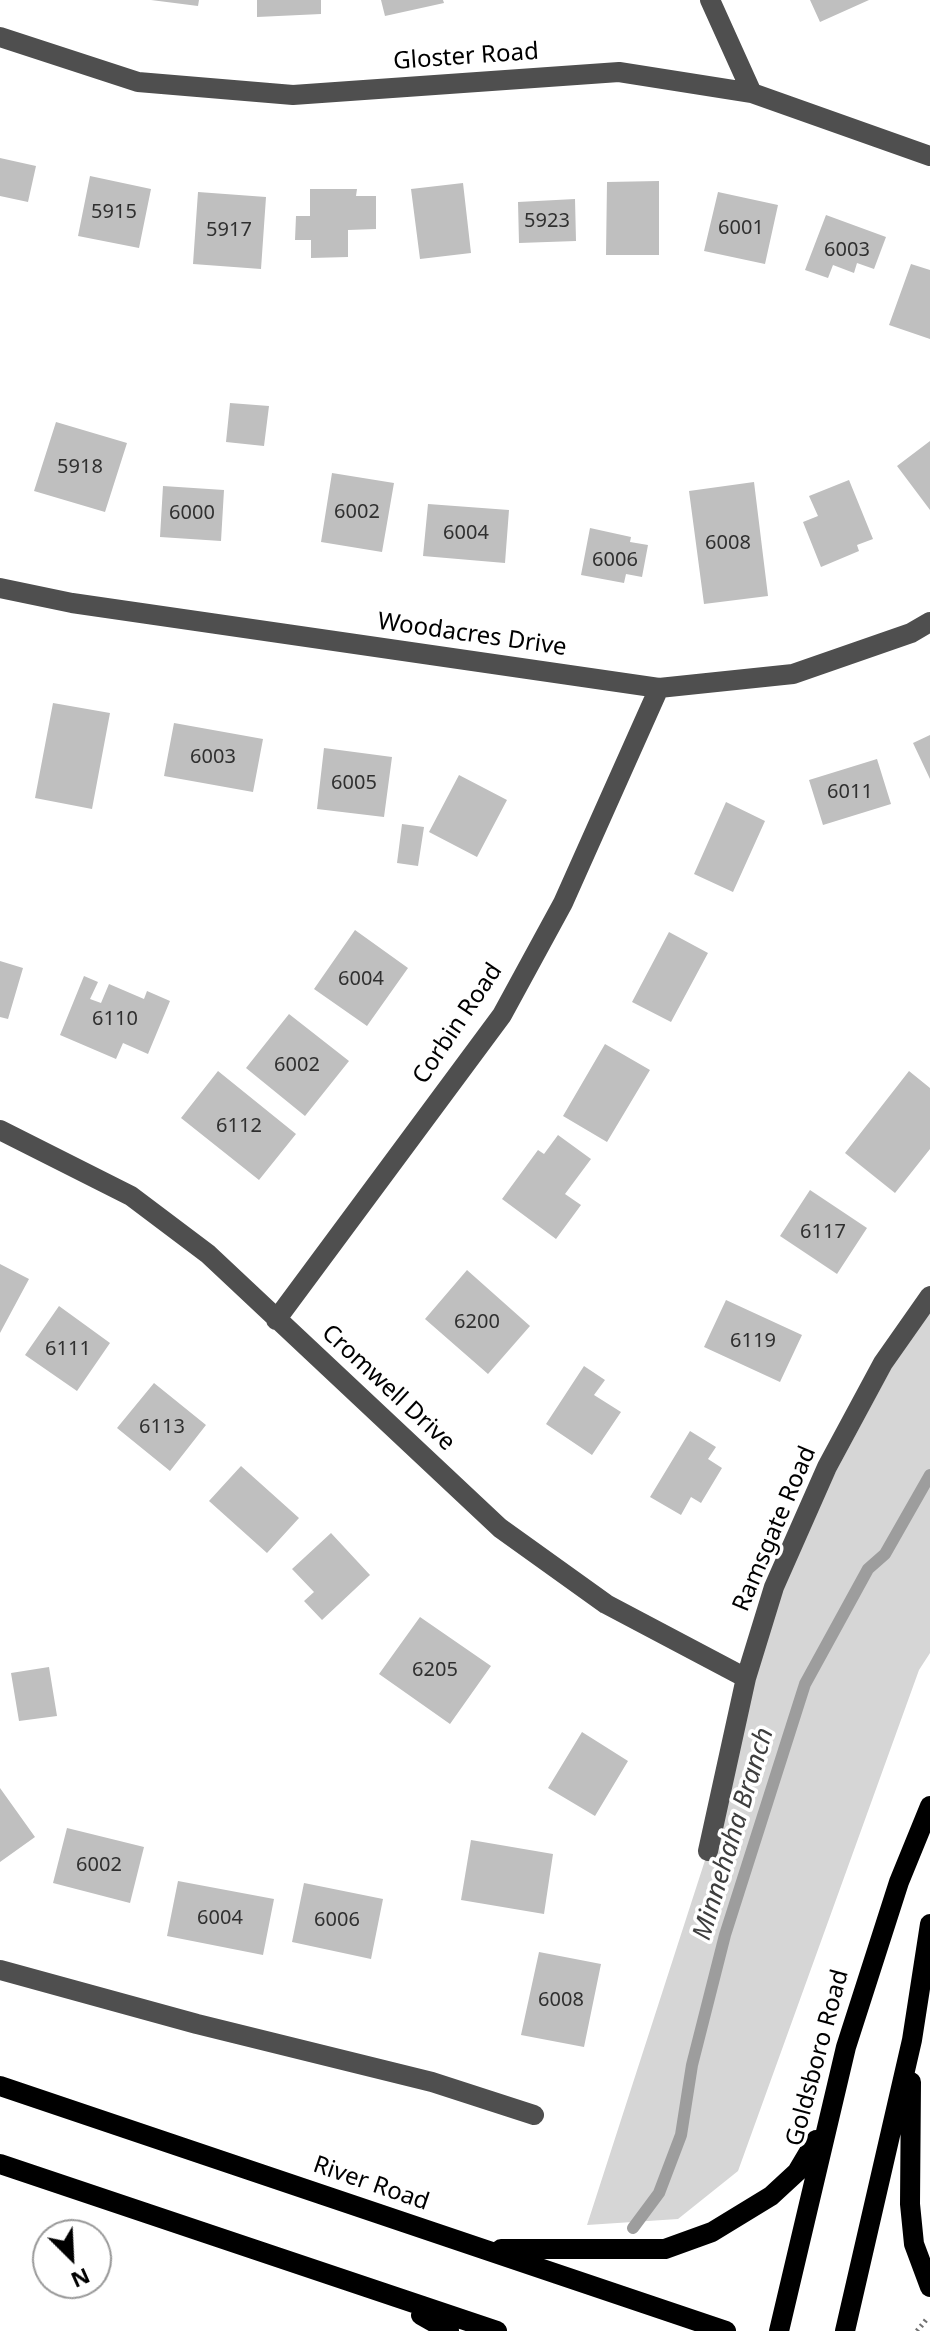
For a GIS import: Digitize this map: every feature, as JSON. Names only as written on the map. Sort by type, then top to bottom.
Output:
[{"type":"main road","name":"Goldsboro Road","points":[[779,2331],[826,2123],[867,1973],[930,1806]]},
{"type":"main road","points":[[845,2331],[912,2040],[930,1924]]},
{"type":"main road","points":[[912,2040],[910,2204],[914,2244],[930,2287]]},
{"type":"main road","name":"River Road","points":[[0,2086],[726,2331]]},
{"type":"main road","points":[[482,2249],[594,2252],[665,2249],[712,2232],[771,2196],[797,2172],[826,2123]]},
{"type":"main road","points":[[0,2164],[497,2331]]},
{"type":"main road","points":[[380,2291],[449,2331]]},
{"type":"street","points":[[710,0],[752,93]]},
{"type":"street","name":"Gloster Road","points":[[0,37],[138,82],[293,95],[619,72],[752,93],[930,156]]},
{"type":"street","name":"Woodacres Drive","points":[[0,588],[87,605],[659,688],[793,674],[911,633],[930,622]]},
{"type":"street","name":"Corbin Road","points":[[276,1320],[502,1015],[563,903],[659,688]]},
{"type":"street","name":"Cromwell Drive","points":[[0,1130],[131,1196],[208,1254],[500,1528],[606,1604],[746,1678]]},
{"type":"street","name":"Ramsgate Road","points":[[708,1851],[746,1678],[774,1587],[827,1467],[883,1363],[930,1296]]},
{"type":"street","points":[[0,1970],[197,2024],[432,2082],[534,2115]]},
{"type":"path","points":[[917,2331],[926,2320]]},
{"type":"shaded area","points":[[930,1296],[930,1653],[919,1670],[738,2171],[678,2219],[587,2225],[708,1851],[774,1587]]},
{"type":"building","points":[[151,0],[199,0],[198,6]]},
{"type":"building","points":[[257,0],[321,0],[321,14],[257,17]]},
{"type":"building","points":[[381,0],[443,0],[444,3],[385,16]]},
{"type":"building","points":[[810,0],[869,0],[820,22]]},
{"type":"building","points":[[0,158],[36,166],[28,202],[0,196]]},
{"type":"building","points":[[90,176],[151,189],[139,248],[78,236]]},
{"type":"building","points":[[659,181],[659,255],[606,255],[607,182]]},
{"type":"building","points":[[463,183],[471,253],[420,259],[411,189]]},
{"type":"building","points":[[310,189],[357,189],[356,196],[376,196],[376,229],[348,230],[348,257],[311,258],[311,240],[295,240],[296,216],[310,216]]},
{"type":"building","points":[[198,192],[266,197],[261,269],[193,264]]},
{"type":"building","points":[[718,192],[778,205],[765,264],[704,251]]},
{"type":"building","points":[[575,199],[576,241],[519,243],[518,202]]},
{"type":"building","points":[[826,215],[886,237],[874,269],[857,263],[854,273],[833,265],[828,278],[805,270]]},
{"type":"building","points":[[911,264],[930,270],[930,339],[889,325]]},
{"type":"building","points":[[230,403],[269,406],[264,446],[226,442]]},
{"type":"building","points":[[56,422],[127,443],[105,512],[34,491]]},
{"type":"building","points":[[930,441],[930,510],[897,466]]},
{"type":"building","points":[[332,473],[394,483],[382,552],[321,542]]},
{"type":"building","points":[[849,480],[873,539],[857,545],[859,551],[821,567],[803,522],[818,516],[809,496]]},
{"type":"building","points":[[754,482],[768,596],[704,604],[689,491]]},
{"type":"building","points":[[163,486],[224,490],[221,541],[160,537]]},
{"type":"building","points":[[428,504],[509,510],[505,563],[423,556]]},
{"type":"building","points":[[590,528],[631,537],[630,542],[648,545],[642,577],[626,574],[624,583],[581,575]]},
{"type":"building","points":[[53,703],[110,713],[92,809],[35,798]]},
{"type":"building","points":[[174,723],[263,739],[253,792],[164,776]]},
{"type":"building","points":[[930,735],[930,779],[913,743]]},
{"type":"building","points":[[324,748],[392,757],[384,817],[317,809]]},
{"type":"building","points":[[877,759],[891,804],[823,825],[809,780]]},
{"type":"building","points":[[459,775],[507,800],[477,857],[429,832]]},
{"type":"building","points":[[726,802],[765,821],[733,892],[694,874]]},
{"type":"building","points":[[402,824],[424,827],[418,866],[397,863]]},
{"type":"building","points":[[355,930],[408,968],[367,1026],[314,989]]},
{"type":"building","points":[[669,932],[708,953],[671,1022],[632,1002]]},
{"type":"building","points":[[0,961],[23,968],[8,1019],[0,1017]]},
{"type":"building","points":[[84,976],[98,982],[90,999],[101,1003],[109,984],[144,999],[147,991],[170,1001],[148,1054],[123,1043],[116,1059],[60,1035]]},
{"type":"building","points":[[289,1014],[349,1061],[305,1116],[246,1068]]},
{"type":"building","points":[[605,1044],[650,1070],[607,1142],[563,1116]]},
{"type":"building","points":[[218,1071],[296,1134],[259,1180],[181,1118]]},
{"type":"building","points":[[909,1071],[930,1088],[930,1149],[895,1193],[845,1153]]},
{"type":"building","points":[[558,1135],[591,1159],[565,1194],[581,1205],[556,1239],[502,1199],[538,1150],[544,1154]]},
{"type":"building","points":[[810,1190],[867,1228],[837,1274],[780,1236]]},
{"type":"building","points":[[0,1264],[29,1279],[0,1333]]},
{"type":"building","points":[[467,1270],[530,1326],[488,1374],[425,1319]]},
{"type":"building","points":[[726,1300],[802,1335],[780,1382],[704,1347]]},
{"type":"building","points":[[59,1306],[110,1343],[77,1391],[25,1355]]},
{"type":"building","points":[[584,1366],[605,1380],[594,1395],[621,1412],[592,1455],[546,1424]]},
{"type":"building","points":[[154,1383],[206,1425],[170,1471],[117,1428]]},
{"type":"building","points":[[690,1431],[716,1447],[708,1459],[722,1468],[701,1503],[691,1497],[681,1515],[650,1497]]},
{"type":"building","points":[[241,1466],[299,1518],[267,1553],[209,1501]]},
{"type":"building","points":[[331,1533],[370,1575],[322,1620],[304,1601],[314,1592],[292,1569]]},
{"type":"building","points":[[420,1617],[491,1666],[450,1724],[379,1674]]},
{"type":"building","points":[[49,1667],[57,1716],[19,1721],[11,1673]]},
{"type":"building","points":[[582,1732],[628,1761],[595,1816],[548,1788]]},
{"type":"building","points":[[0,1788],[35,1837],[0,1862]]},
{"type":"building","points":[[67,1828],[144,1847],[130,1903],[53,1883]]},
{"type":"building","points":[[471,1840],[553,1854],[544,1914],[461,1900]]},
{"type":"building","points":[[178,1881],[274,1899],[263,1955],[167,1936]]},
{"type":"building","points":[[304,1883],[383,1899],[371,1959],[292,1942]]},
{"type":"building","points":[[539,1952],[601,1964],[584,2047],[521,2035]]},
{"type":"waterway","name":"Minnehaha Branch","points":[[633,2228],[659,2193],[681,2135],[692,2065],[725,1935],[805,1684],[868,1569],[885,1554],[930,1475]]}]
